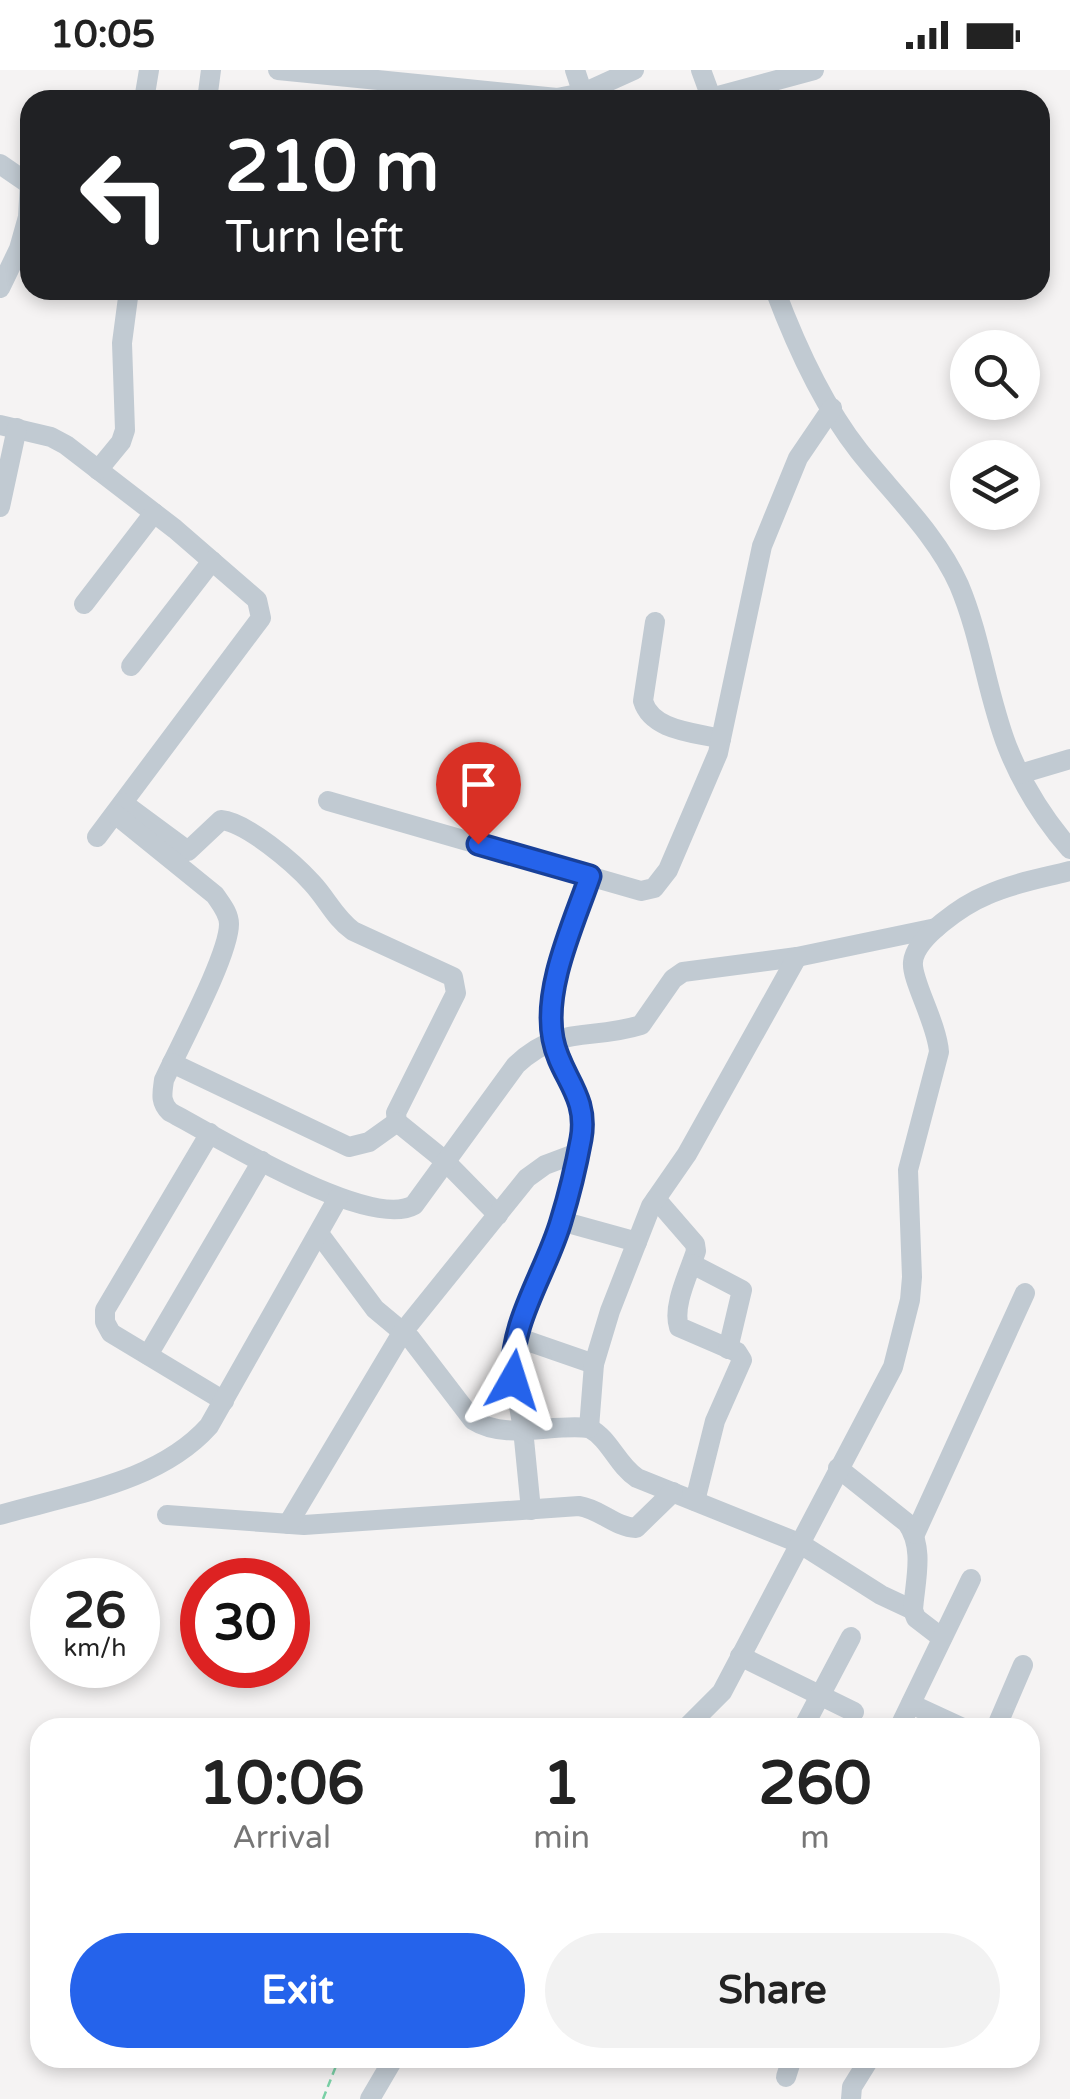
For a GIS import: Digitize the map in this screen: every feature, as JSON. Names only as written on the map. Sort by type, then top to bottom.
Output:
[{"type":"street","points":[[278,70],[477,90]]},
{"type":"street","points":[[596,90],[634,70]]},
{"type":"street","points":[[743,90],[814,70]]},
{"type":"street","points":[[0,288],[20,243]]},
{"type":"street","points":[[98,470],[121,442],[125,430],[122,343],[128,300]]},
{"type":"street","points":[[779,300],[792,337],[856,447],[936,546],[958,584],[980,644],[1006,744],[1035,804],[1070,849]]},
{"type":"street","points":[[328,801],[641,891],[654,888],[668,870],[720,739],[762,546],[798,458],[832,408]]},
{"type":"street","points":[[0,506],[8,427],[51,437],[154,512],[257,600],[261,618],[98,837]]},
{"type":"street","points":[[84,604],[154,512]]},
{"type":"street","points":[[132,666],[212,561]]},
{"type":"street","points":[[655,622],[643,701],[646,712],[656,722],[720,739]]},
{"type":"street","points":[[1020,774],[1070,759]]},
{"type":"street","points":[[119,809],[215,896],[227,913],[227,938],[220,959],[164,1080],[164,1106],[338,1198],[404,1211],[414,1205],[516,1065],[534,1048],[553,1039],[641,1025],[673,978],[683,972],[797,957],[936,928]]},
{"type":"street","points":[[119,809],[188,851],[221,820],[242,826],[310,881],[340,922],[453,977],[456,993],[396,1113],[396,1122]]},
{"type":"street","points":[[696,1718],[722,1692],[892,1366],[910,1300],[908,1170],[939,1052],[938,1034],[912,963],[917,948],[936,928],[983,896],[1070,870]]},
{"type":"street","points":[[531,1510],[512,1366],[516,1337],[562,1221],[584,1116],[553,1039],[557,973],[590,876]]},
{"type":"street","points":[[589,1428],[594,1364],[637,1242],[656,1199],[686,1154],[797,957]]},
{"type":"street","points":[[172,1063],[349,1146],[369,1142],[396,1122]]},
{"type":"street","points":[[396,1122],[444,1160],[498,1215]]},
{"type":"street","points":[[210,1133],[105,1310],[105,1322],[111,1332],[224,1401]]},
{"type":"street","points":[[288,1524],[402,1333],[535,1171],[578,1153]]},
{"type":"street","points":[[148,1355],[262,1161]]},
{"type":"street","points":[[0,1514],[146,1472],[194,1443],[224,1401],[338,1198]]},
{"type":"street","points":[[656,1199],[696,1244],[676,1321],[684,1331],[737,1352],[742,1366],[715,1421],[695,1502]]},
{"type":"street","points":[[562,1221],[637,1242]]},
{"type":"street","points":[[320,1235],[376,1309],[416,1345],[473,1420],[500,1430],[589,1428],[598,1432],[629,1473],[799,1543],[912,1610]]},
{"type":"street","points":[[692,1264],[742,1290],[728,1348]]},
{"type":"street","points":[[915,1534],[1026,1292]]},
{"type":"street","points":[[516,1337],[594,1364]]},
{"type":"street","points":[[838,1468],[907,1523],[915,1534],[918,1550],[912,1610],[916,1618],[942,1638]]},
{"type":"street","points":[[167,1515],[288,1524],[589,1508],[636,1528],[672,1492]]},
{"type":"street","points":[[904,1718],[971,1578]]},
{"type":"street","points":[[807,1718],[851,1637]]},
{"type":"street","points":[[740,1656],[854,1712]]},
{"type":"street","points":[[1000,1718],[1023,1665]]},
{"type":"street","points":[[911,1704],[941,1718]]},
{"type":"street","points":[[373,2098],[389,2068]]},
{"type":"street","points":[[851,2099],[852,2087],[864,2068]]},
{"type":"path","points":[[323,2099],[335,2068]]},
{"type":"route","points":[[478,844],[590,876],[557,973],[554,995],[553,1039],[581,1104],[581,1141],[562,1221],[516,1337],[513,1380]]}]
